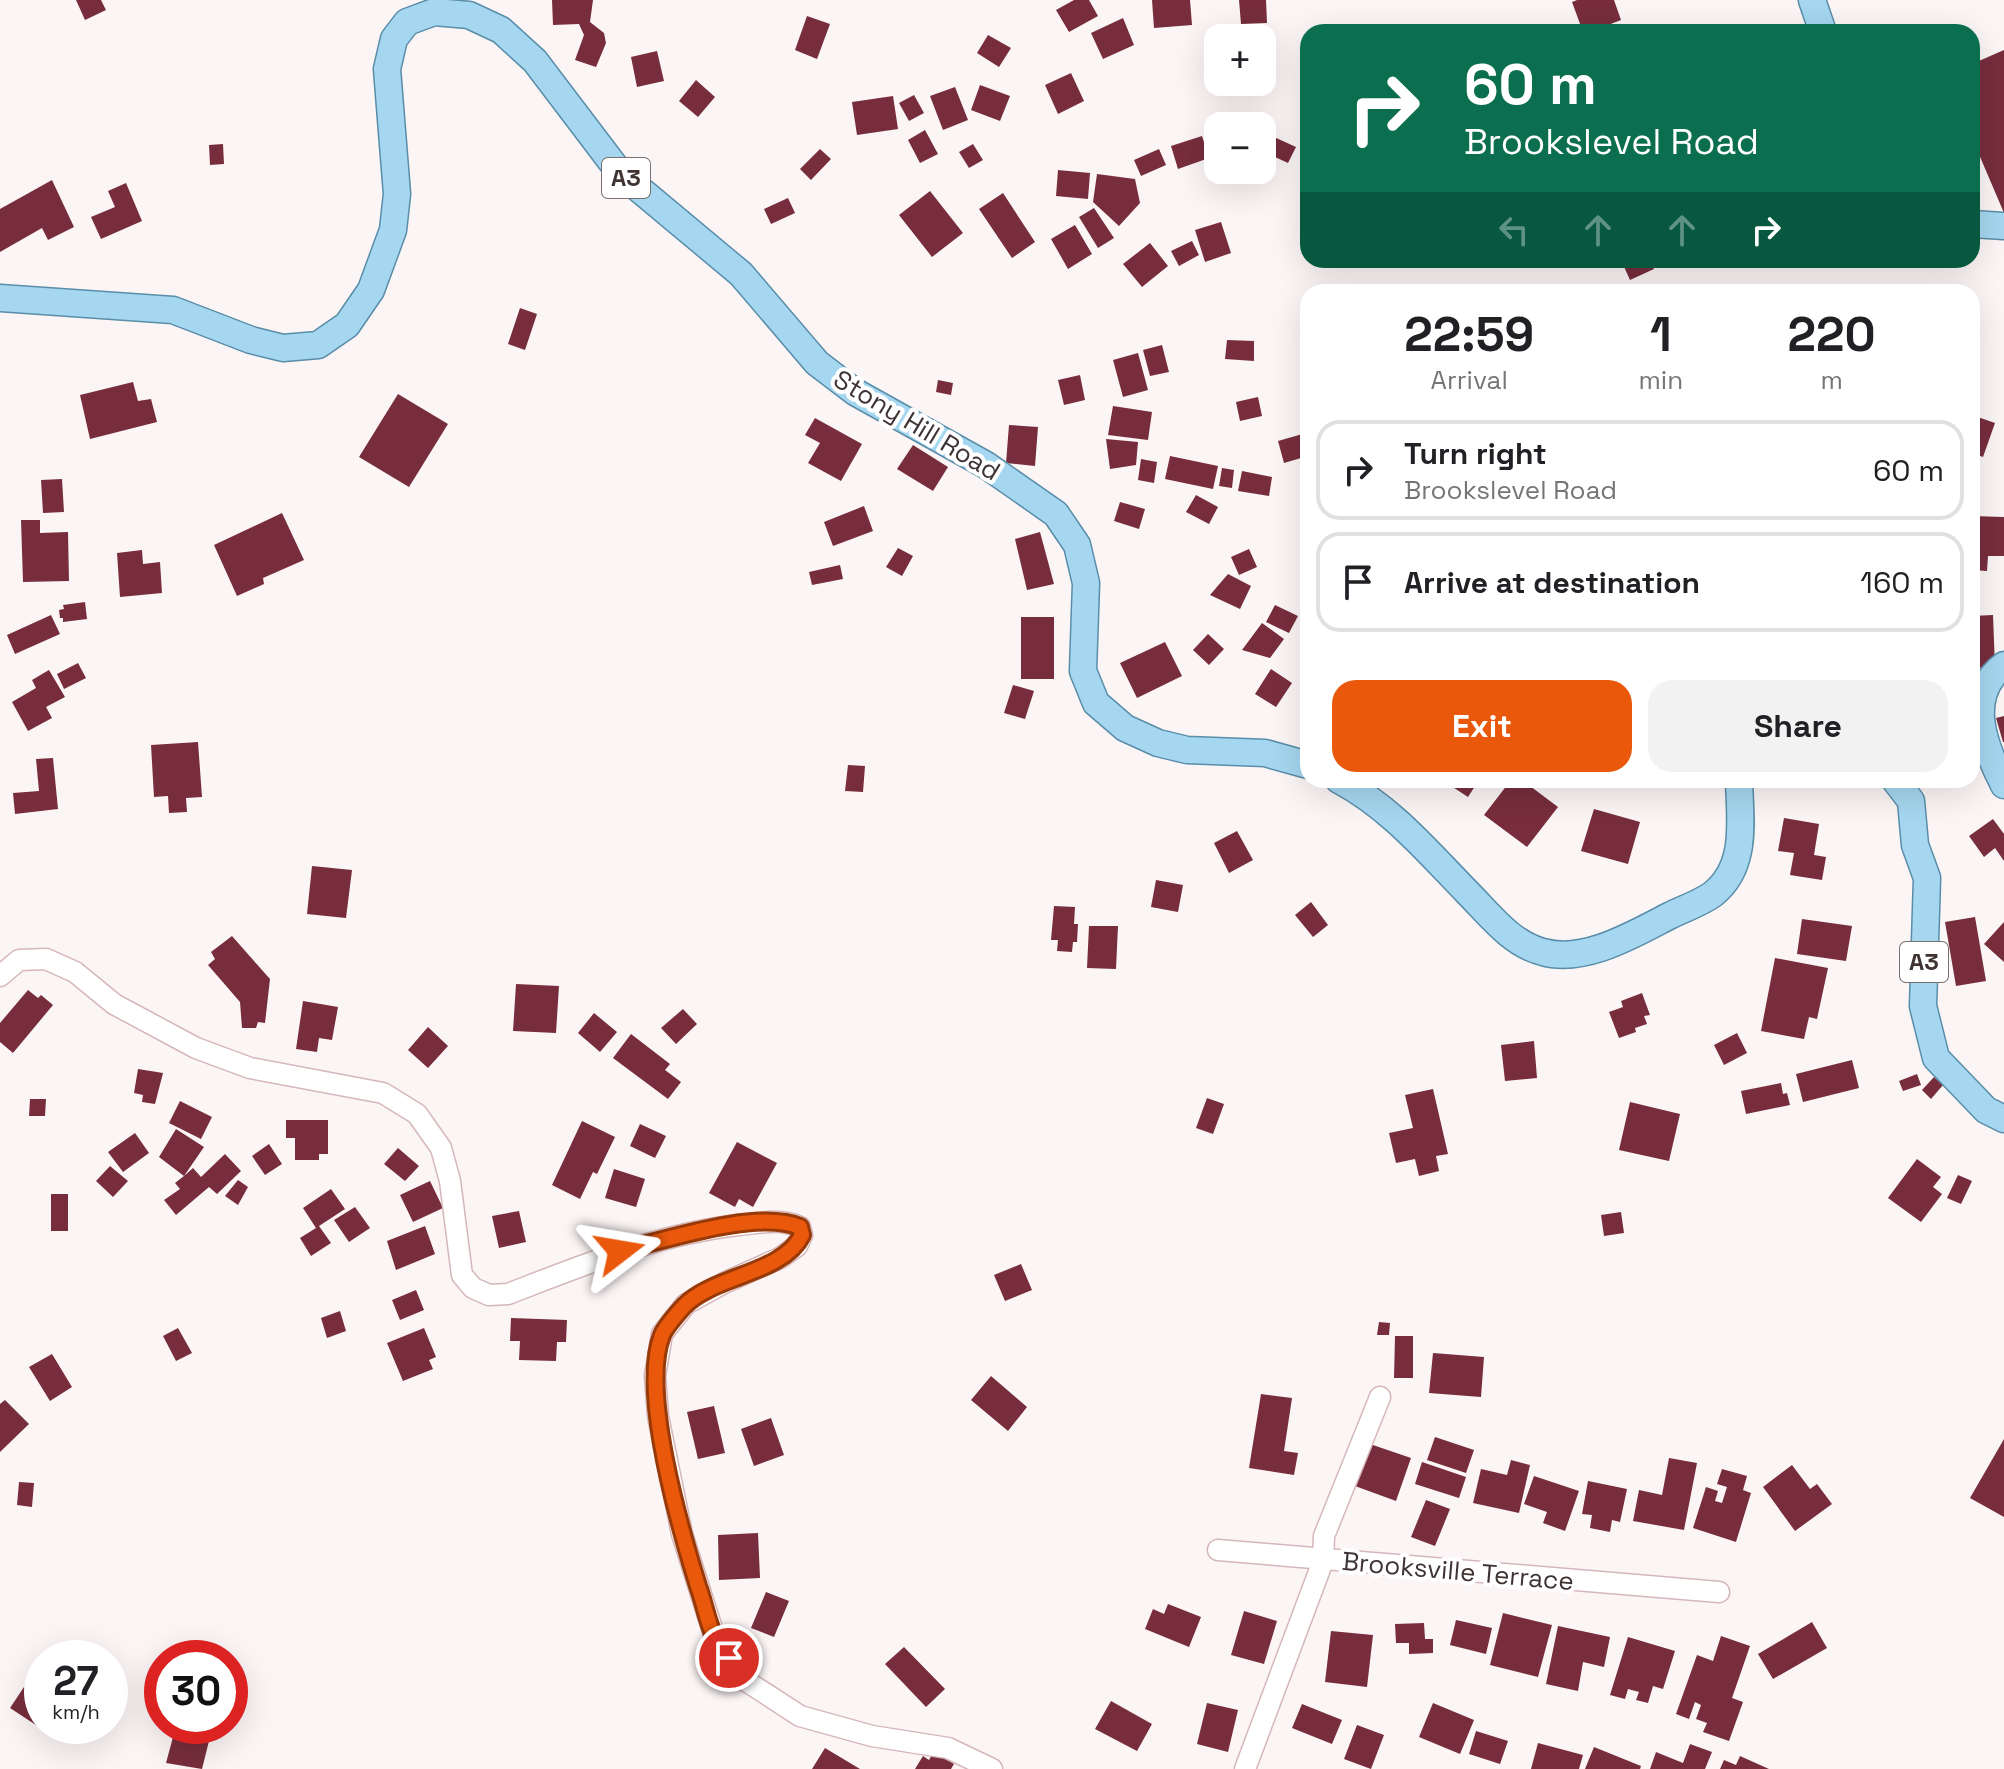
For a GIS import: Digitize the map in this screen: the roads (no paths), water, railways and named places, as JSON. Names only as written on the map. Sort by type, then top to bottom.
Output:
[{"type":"main road","points":[[1812,0],[1820,24]]},
{"type":"main road","name":"Stony Hill Road","points":[[0,298],[173,310],[251,340],[283,348],[318,345],[347,325],[371,290],[393,230],[397,194],[387,69],[394,39],[407,22],[434,12],[469,15],[501,30],[535,61],[620,173],[741,274],[817,363],[855,392],[986,465],[1056,514],[1077,545],[1086,583],[1083,671],[1096,703],[1125,728],[1158,743],[1187,750],[1265,753],[1300,763]]},
{"type":"main road","points":[[1980,224],[2004,226]]},
{"type":"main road","points":[[1980,702],[1984,688],[1995,671],[2004,665]]},
{"type":"main road","points":[[1980,729],[2004,785]]},
{"type":"main road","points":[[1354,788],[1395,818],[1513,938],[1543,953],[1572,954],[1614,945],[1713,894],[1733,870],[1741,837],[1739,788]]},
{"type":"main road","name":"A3","points":[[1901,788],[1911,801],[1915,845],[1927,878],[1923,1006],[1936,1058],[1986,1110],[2004,1119]]},
{"type":"street","points":[[0,976],[19,960],[46,959],[75,972],[114,1004],[196,1048],[250,1068],[383,1093],[417,1114],[441,1148],[450,1181],[462,1275],[473,1288],[489,1295],[508,1294],[620,1251],[712,1228],[786,1221],[800,1227],[802,1235],[797,1246],[780,1258],[686,1304],[662,1334],[655,1376],[658,1416],[682,1534],[715,1638],[743,1679],[800,1716],[872,1736],[948,1748],[992,1769]]},
{"type":"street","points":[[1218,1550],[1323,1561],[1324,1536],[1380,1397]]},
{"type":"street","name":"Brooksville Terrace","points":[[1245,1769],[1323,1561],[1719,1592]]}]
